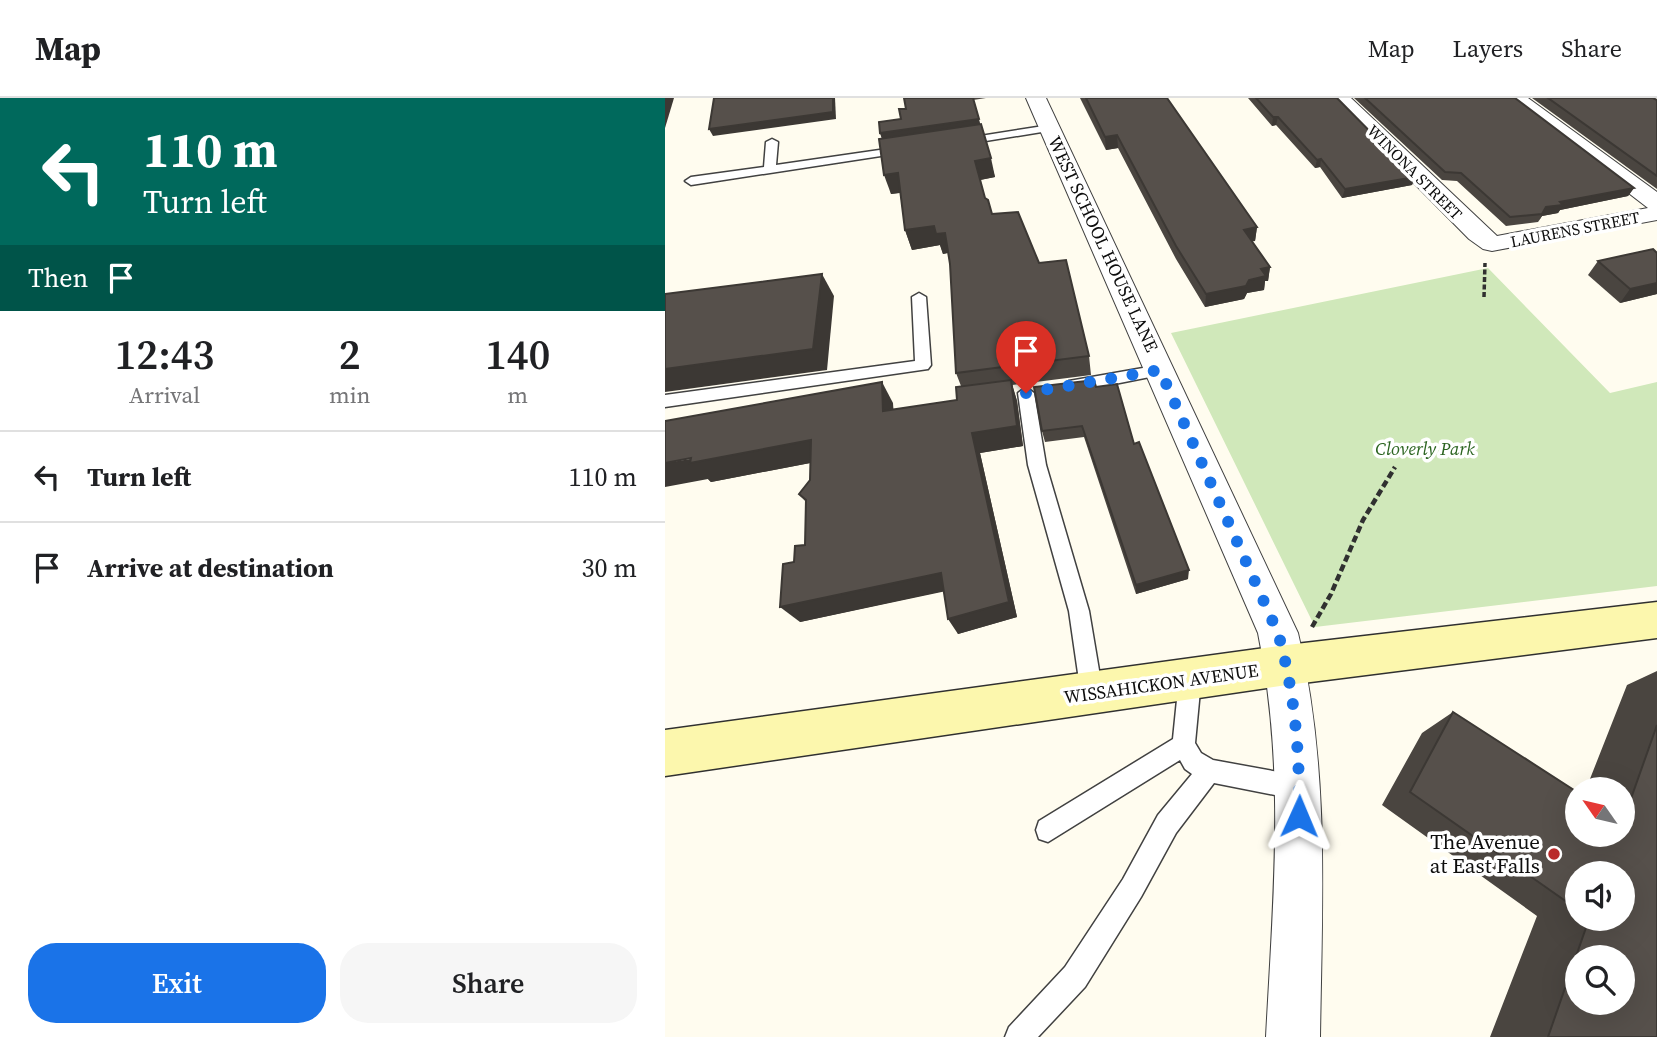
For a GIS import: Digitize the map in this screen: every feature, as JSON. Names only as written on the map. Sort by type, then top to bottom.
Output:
[{"type":"street","name":"WEST SCHOOL HOUSE LANE","points":[[1036,98],[1266,602],[1299,647],[1297,742],[1300,788],[1293,1037]]},
{"type":"street","name":"WINONA STREET","points":[[1340,98],[1478,234],[1489,252]]},
{"type":"street","points":[[1515,98],[1657,203]]},
{"type":"street","name":"LAURENS STREET","points":[[1489,252],[1516,241],[1657,213]]},
{"type":"street","name":"WISSAHICKON AVENUE","points":[[665,752],[1190,680],[1299,647],[1657,620]]},
{"type":"lane","points":[[948,144],[1050,128]]},
{"type":"lane","points":[[770,170],[772,142]]},
{"type":"lane","points":[[691,181],[921,148]]},
{"type":"lane","points":[[665,401],[923,365],[919,297]]},
{"type":"lane","points":[[1092,694],[1079,611],[1037,465],[1031,392],[1160,370]]},
{"type":"lane","points":[[1190,680],[1184,744],[1193,761],[1209,771],[1300,788]]},
{"type":"lane","points":[[1048,830],[1184,744]]},
{"type":"lane","points":[[1019,1037],[1075,977],[1132,888],[1167,824],[1209,771]]},
{"type":"path","points":[[1484,297],[1489,252]]},
{"type":"path","points":[[1299,647],[1331,594],[1363,520],[1395,467]]},
{"type":"green space","name":"Cloverly Park","points":[[1488,268],[1610,393],[1657,382],[1657,586],[1315,627],[1171,333]]},
{"type":"building","points":[[714,98],[833,98],[833,112],[709,129]]},
{"type":"building","points":[[904,98],[973,98],[979,119],[880,133],[879,122],[901,119],[899,109],[906,109]]},
{"type":"building","points":[[1086,98],[1167,98],[1257,227],[1244,230],[1270,267],[1261,269],[1266,276],[1249,280],[1246,286],[1206,294],[1176,246],[1117,135],[1105,137]]},
{"type":"building","points":[[1256,98],[1337,98],[1415,177],[1345,189],[1321,159],[1317,160],[1278,117],[1273,117]]},
{"type":"building","points":[[1365,98],[1515,98],[1634,188],[1560,202],[1563,205],[1546,207],[1542,214],[1510,217],[1461,173],[1445,172]]},
{"type":"building","points":[[1548,98],[1657,100],[1657,176]]},
{"type":"building","points":[[981,124],[991,158],[975,161],[992,214],[1018,212],[1039,263],[1066,260],[1089,356],[956,373],[950,264],[945,233],[936,234],[934,226],[905,230],[898,173],[884,175],[879,139]]},
{"type":"building","points":[[1653,249],[1657,253],[1657,283],[1630,289],[1598,261]]},
{"type":"building","points":[[822,274],[813,349],[665,369],[665,294]]},
{"type":"building","points":[[1011,380],[1017,426],[972,433],[1009,602],[948,619],[941,573],[780,607],[783,564],[794,562],[795,546],[805,545],[806,500],[799,494],[810,480],[811,440],[690,463],[691,458],[665,463],[665,421],[882,382],[883,411],[957,400],[956,387]]},
{"type":"building","points":[[1094,380],[1096,387],[1117,384],[1134,444],[1139,442],[1189,570],[1136,585],[1082,426],[1042,431],[1034,387]]},
{"type":"building","points":[[1453,712],[1565,784],[1565,847],[1635,847],[1635,787],[1657,725],[1657,1037],[1548,1037],[1565,988],[1565,1015],[1635,1015],[1635,945],[1580,945],[1585,931],[1635,931],[1635,861],[1565,861],[1565,901],[1410,792]]},
{"type":"place","name":"The Avenue at East Falls","points":[[1554,854]]},
{"type":"route","points":[[1026,393],[1110,381],[1160,370],[1278,633],[1287,666],[1297,742],[1299,816]]}]
